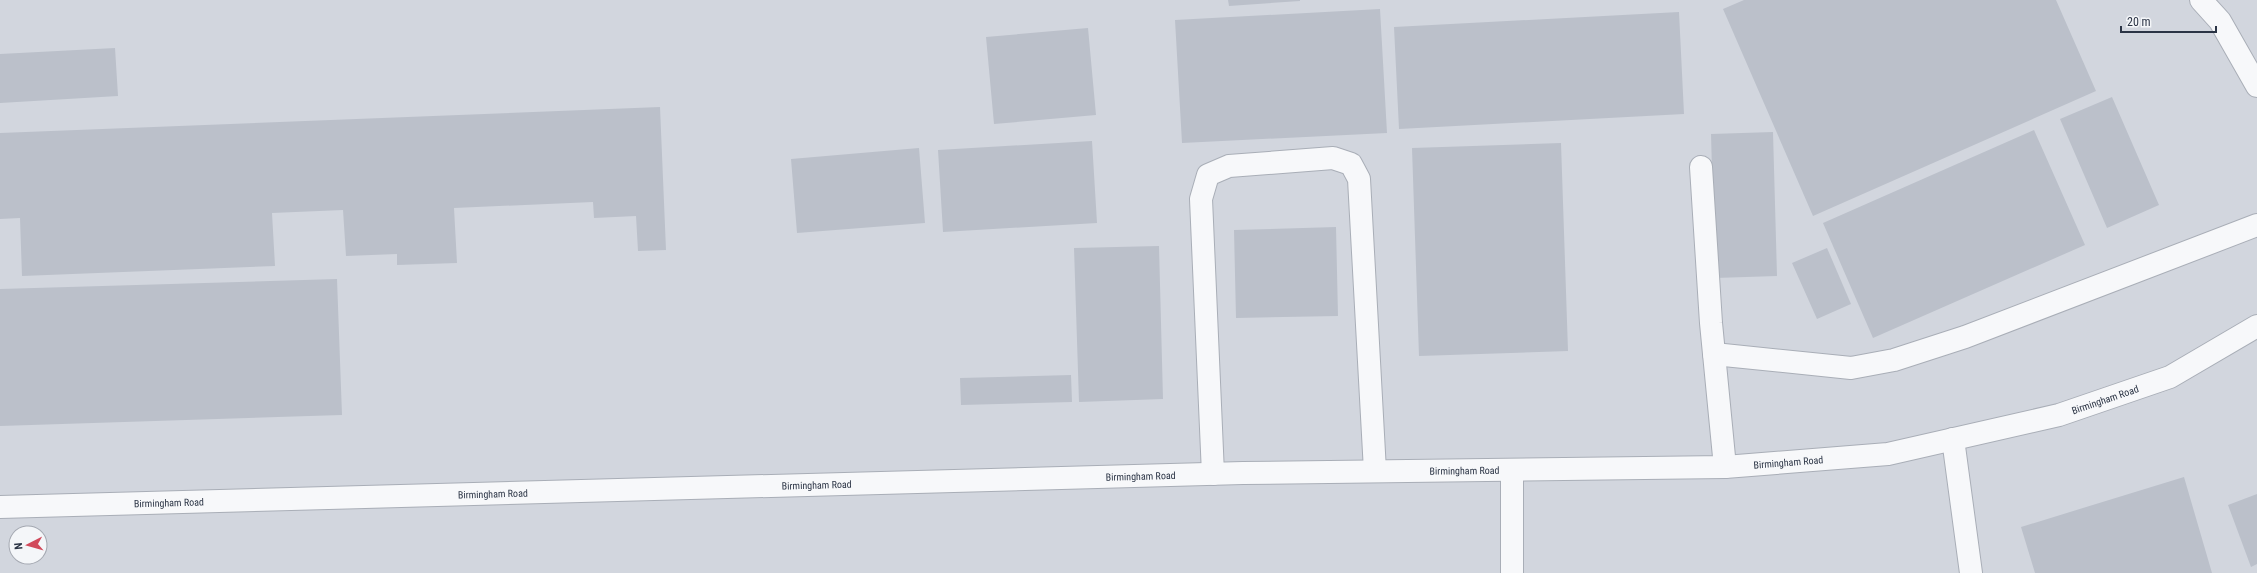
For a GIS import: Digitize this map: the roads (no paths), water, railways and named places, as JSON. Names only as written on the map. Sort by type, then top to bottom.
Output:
[{"type":"street","points":[[2201,0],[2220,21],[2257,86]]},
{"type":"street","points":[[1213,474],[1201,199],[1204,184],[1208,175],[1229,166],[1333,158],[1351,164],[1359,179],[1375,471]]},
{"type":"street","points":[[1701,167],[1714,354],[1725,467]]},
{"type":"street","points":[[1714,354],[1851,368],[1894,360],[1965,337],[2257,225]]},
{"type":"street","name":"Birmingham Road","points":[[0,507],[1213,474],[1725,467],[1888,454],[2059,415],[2170,377],[2257,326]]},
{"type":"street","points":[[1953,439],[1971,573]]},
{"type":"street","points":[[1512,470],[1512,573]]}]
